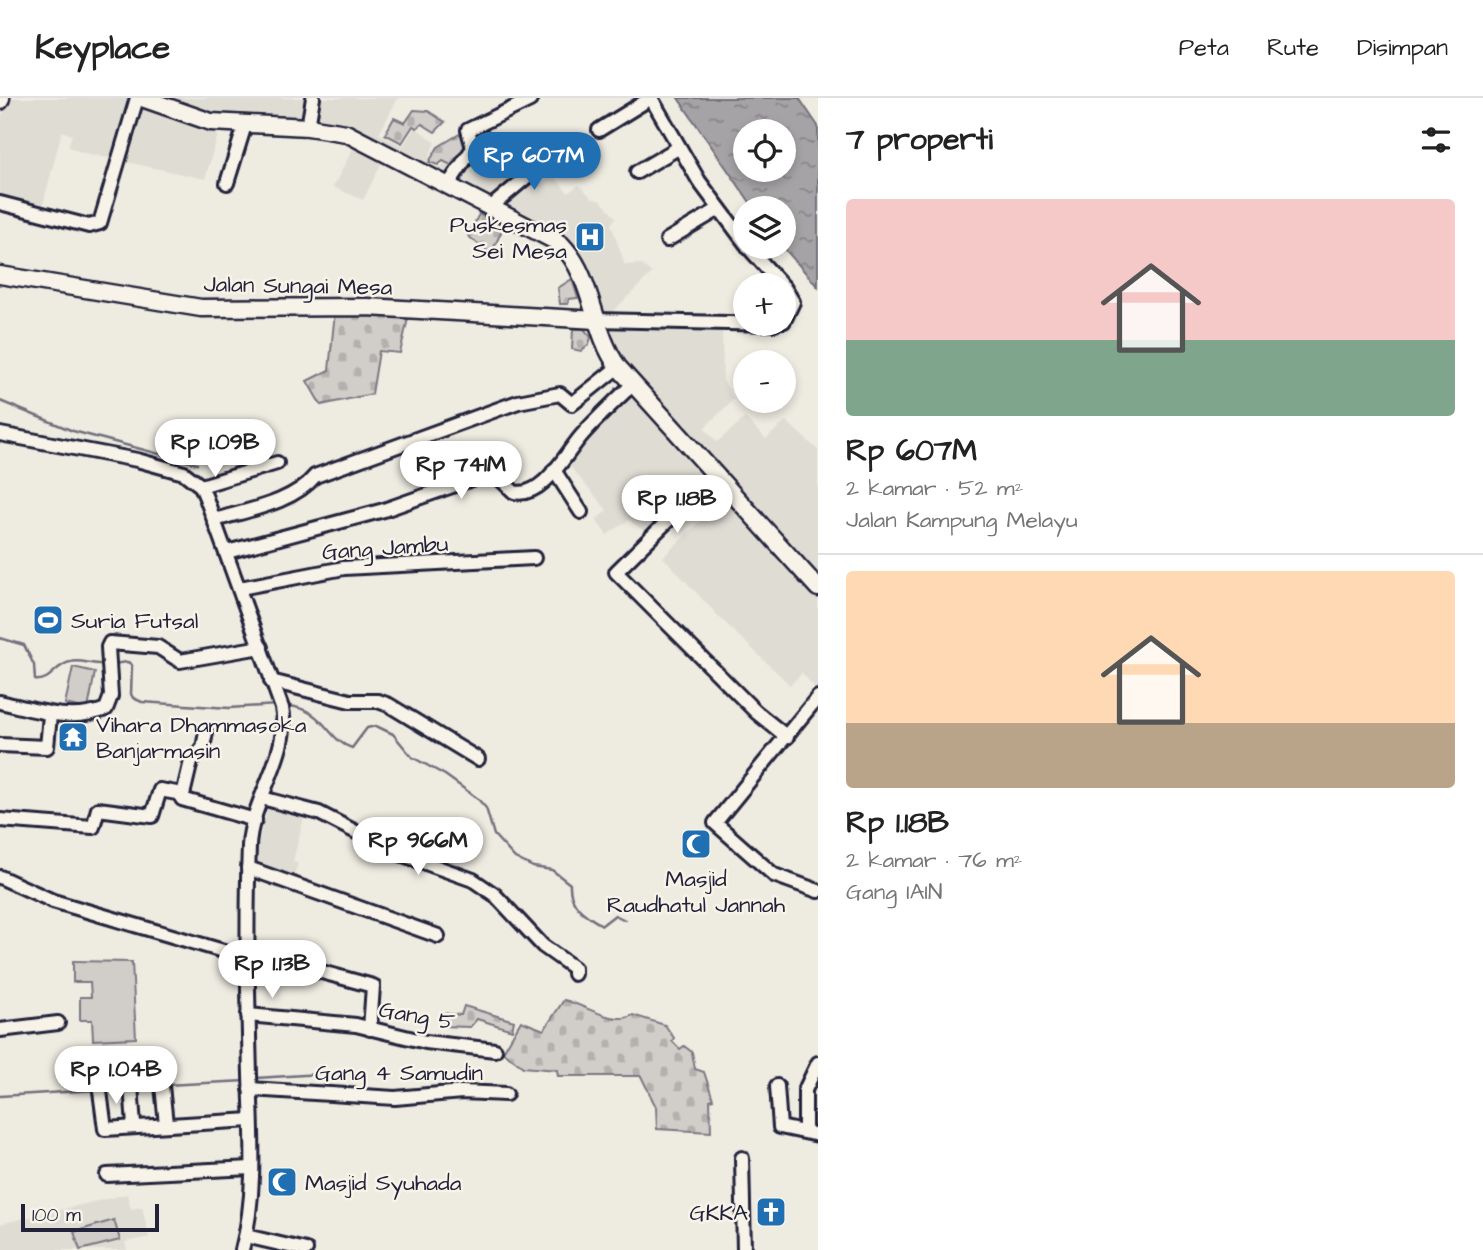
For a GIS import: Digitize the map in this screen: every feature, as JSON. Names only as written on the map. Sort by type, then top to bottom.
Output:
[{"type":"main road","points":[[140,98],[202,121],[308,127],[346,133],[552,237],[568,251],[581,273],[608,350],[618,367],[713,476],[818,588]]},
{"type":"main road","name":"Jalan Sungai Mesa","points":[[0,275],[201,308],[367,307],[597,320]]},
{"type":"street","points":[[0,203],[89,226],[100,223],[140,98]]},
{"type":"street","points":[[308,127],[313,98]]},
{"type":"street","points":[[599,130],[651,98],[678,148],[733,227]]},
{"type":"street","points":[[448,185],[473,148],[468,130],[530,100]]},
{"type":"street","points":[[227,183],[245,125]]},
{"type":"street","points":[[638,172],[678,148]]},
{"type":"street","points":[[491,207],[555,153]]},
{"type":"street","points":[[667,240],[719,209]]},
{"type":"street","points":[[759,259],[772,273]]},
{"type":"street","points":[[597,320],[733,323]]},
{"type":"street","points":[[215,520],[288,496],[302,489],[316,476],[518,402],[559,394],[572,404],[618,367]]},
{"type":"street","points":[[227,552],[384,510],[489,473],[498,476],[514,492],[524,493],[554,470],[580,437],[632,385]]},
{"type":"street","points":[[0,434],[137,460],[184,473],[201,486],[279,701],[284,732],[249,842],[247,961],[252,1168],[246,1236],[242,1250]]},
{"type":"street","points":[[201,486],[276,463]]},
{"type":"street","points":[[554,470],[581,512]]},
{"type":"street","points":[[713,476],[616,569],[756,712],[787,737]]},
{"type":"street","name":"Gang Jambu","points":[[240,588],[344,569],[534,558]]},
{"type":"street","points":[[0,702],[50,715],[93,714],[106,709],[111,696],[110,643],[158,648],[180,661],[261,647]]},
{"type":"street","points":[[271,681],[350,701],[378,701],[389,705],[478,759]]},
{"type":"street","points":[[818,697],[715,824],[774,875],[818,891]]},
{"type":"street","points":[[0,745],[47,747],[50,715]]},
{"type":"street","points":[[206,732],[203,748],[191,761],[182,799],[255,820]]},
{"type":"street","points":[[0,820],[93,827],[98,809],[152,816],[160,790],[182,794]]},
{"type":"street","points":[[262,798],[319,813],[394,852],[473,880],[495,895],[542,946],[574,968],[574,974]]},
{"type":"street","points":[[248,868],[438,936]]},
{"type":"street","points":[[0,877],[53,901],[247,961],[318,971],[373,986],[370,1028]]},
{"type":"street","name":"Gang 5","points":[[248,1015],[370,1028],[426,1042],[495,1050]]},
{"type":"street","points":[[0,1030],[58,1023]]},
{"type":"street","points":[[777,1086],[779,1125],[812,1133],[805,1090],[818,1063]]},
{"type":"street","points":[[98,1076],[104,1129],[251,1120]]},
{"type":"street","points":[[131,1085],[134,1126]]},
{"type":"street","points":[[162,1086],[166,1124]]},
{"type":"street","name":"Gang 4 Samudin","points":[[250,1089],[395,1098],[461,1092],[506,1094]]},
{"type":"street","points":[[743,1158],[744,1250]]},
{"type":"street","points":[[107,1175],[252,1168]]},
{"type":"street","points":[[246,1236],[306,1250]]},
{"type":"shaded area","points":[[11,98],[124,98],[161,113],[219,130],[205,179],[80,152],[68,146],[72,135],[62,131],[41,212],[0,201],[0,119]]},
{"type":"shaded area","points":[[155,98],[398,98],[379,134],[403,146],[415,127],[435,142],[427,163],[441,167],[445,163],[456,170],[480,145],[498,158],[522,151],[537,168],[533,173],[541,183],[554,176],[568,193],[579,185],[592,198],[601,201],[616,218],[611,224],[625,265],[641,264],[652,273],[607,317],[602,316],[573,249],[550,229],[370,140],[227,119]]},
{"type":"shaded area","points":[[356,143],[384,158],[363,200],[333,187]]},
{"type":"shaded area","points":[[601,323],[722,328],[723,380],[733,400],[704,428],[717,442],[745,418],[766,439],[786,421],[818,450],[818,580],[626,374]]},
{"type":"shaded area","points":[[631,394],[703,476],[644,531],[629,520],[607,535],[596,520],[607,510],[566,462]]},
{"type":"shaded area","points":[[724,498],[818,600],[818,691],[802,673],[790,685],[720,618],[663,557]]},
{"type":"shaded area","points":[[268,807],[304,818],[293,861],[298,864],[292,880],[252,867]]},
{"type":"shaded area","points":[[127,1194],[131,1209],[142,1207],[149,1237],[125,1242],[127,1250],[0,1250],[0,1224]]},
{"type":"green space","points":[[414,110],[428,111],[445,122],[435,132],[422,124],[417,128],[413,126],[402,143],[385,134],[394,118],[405,123]]},
{"type":"green space","points":[[466,130],[470,147],[464,161],[453,166],[443,161],[438,165],[429,162],[438,147]]},
{"type":"green space","points":[[479,214],[504,226],[491,254],[468,236]]},
{"type":"green space","points":[[572,279],[578,298],[569,299],[568,304],[560,304],[558,288]]},
{"type":"green space","points":[[335,312],[409,314],[400,353],[379,351],[372,394],[321,405],[307,381],[329,370]]},
{"type":"green space","points":[[573,329],[584,329],[591,337],[589,344],[581,351],[572,349]]},
{"type":"green space","points":[[73,667],[95,672],[88,709],[65,704]]},
{"type":"green space","points":[[73,961],[132,962],[136,1038],[93,1040],[92,1020],[80,1020],[80,997],[91,997],[90,982],[73,982]]},
{"type":"green space","points":[[564,1000],[608,1016],[625,1018],[633,1015],[665,1025],[674,1038],[672,1041],[680,1049],[684,1046],[692,1052],[695,1069],[704,1072],[713,1099],[710,1100],[711,1132],[657,1129],[656,1107],[641,1076],[558,1076],[557,1070],[523,1067],[503,1052],[521,1021],[544,1030]]},
{"type":"green space","points":[[464,1006],[514,1021],[512,1030],[477,1019],[470,1027],[440,1026],[441,1013],[461,1015]]},
{"type":"green space","points":[[114,1220],[120,1240],[80,1250],[74,1232]]},
{"type":"water","points":[[678,98],[799,98],[818,126],[818,287],[794,259],[796,259],[796,196],[746,196],[736,182],[796,182],[796,119],[733,119],[733,178]]},
{"type":"waterway","points":[[0,401],[73,431],[197,464]]},
{"type":"waterway","points":[[0,638],[24,645],[34,665],[35,680],[49,676],[60,666],[70,662],[105,664]]},
{"type":"waterway","points":[[112,664],[128,662],[132,665],[131,694],[142,702],[229,708],[277,705]]},
{"type":"waterway","points":[[284,705],[309,712],[343,744],[352,748],[367,728],[376,726],[393,734],[412,757],[445,775],[477,798],[486,808],[494,835],[515,858],[533,867],[552,870],[570,884],[575,904],[602,925],[615,915],[625,920]]},
{"type":"waterway","points":[[256,1078],[336,1073]]},
{"type":"waterway","points":[[165,1085],[246,1081]]},
{"type":"waterway","points":[[103,1090],[127,1085]]},
{"type":"waterway","points":[[134,1085],[159,1085]]},
{"type":"waterway","points":[[0,1096],[96,1090]]},
{"type":"place","name":"Puskesmas Sei Mesa","points":[[590,237]]},
{"type":"place","name":"Suria Futsal","points":[[48,620]]},
{"type":"place","name":"Vihara Dhammasoka Banjarmasin","points":[[73,737]]},
{"type":"place","name":"Masjid Raudhatul Jannah","points":[[696,844]]},
{"type":"place","name":"Masjid Syuhada","points":[[282,1182]]},
{"type":"place","name":"GKKA","points":[[771,1212]]}]
